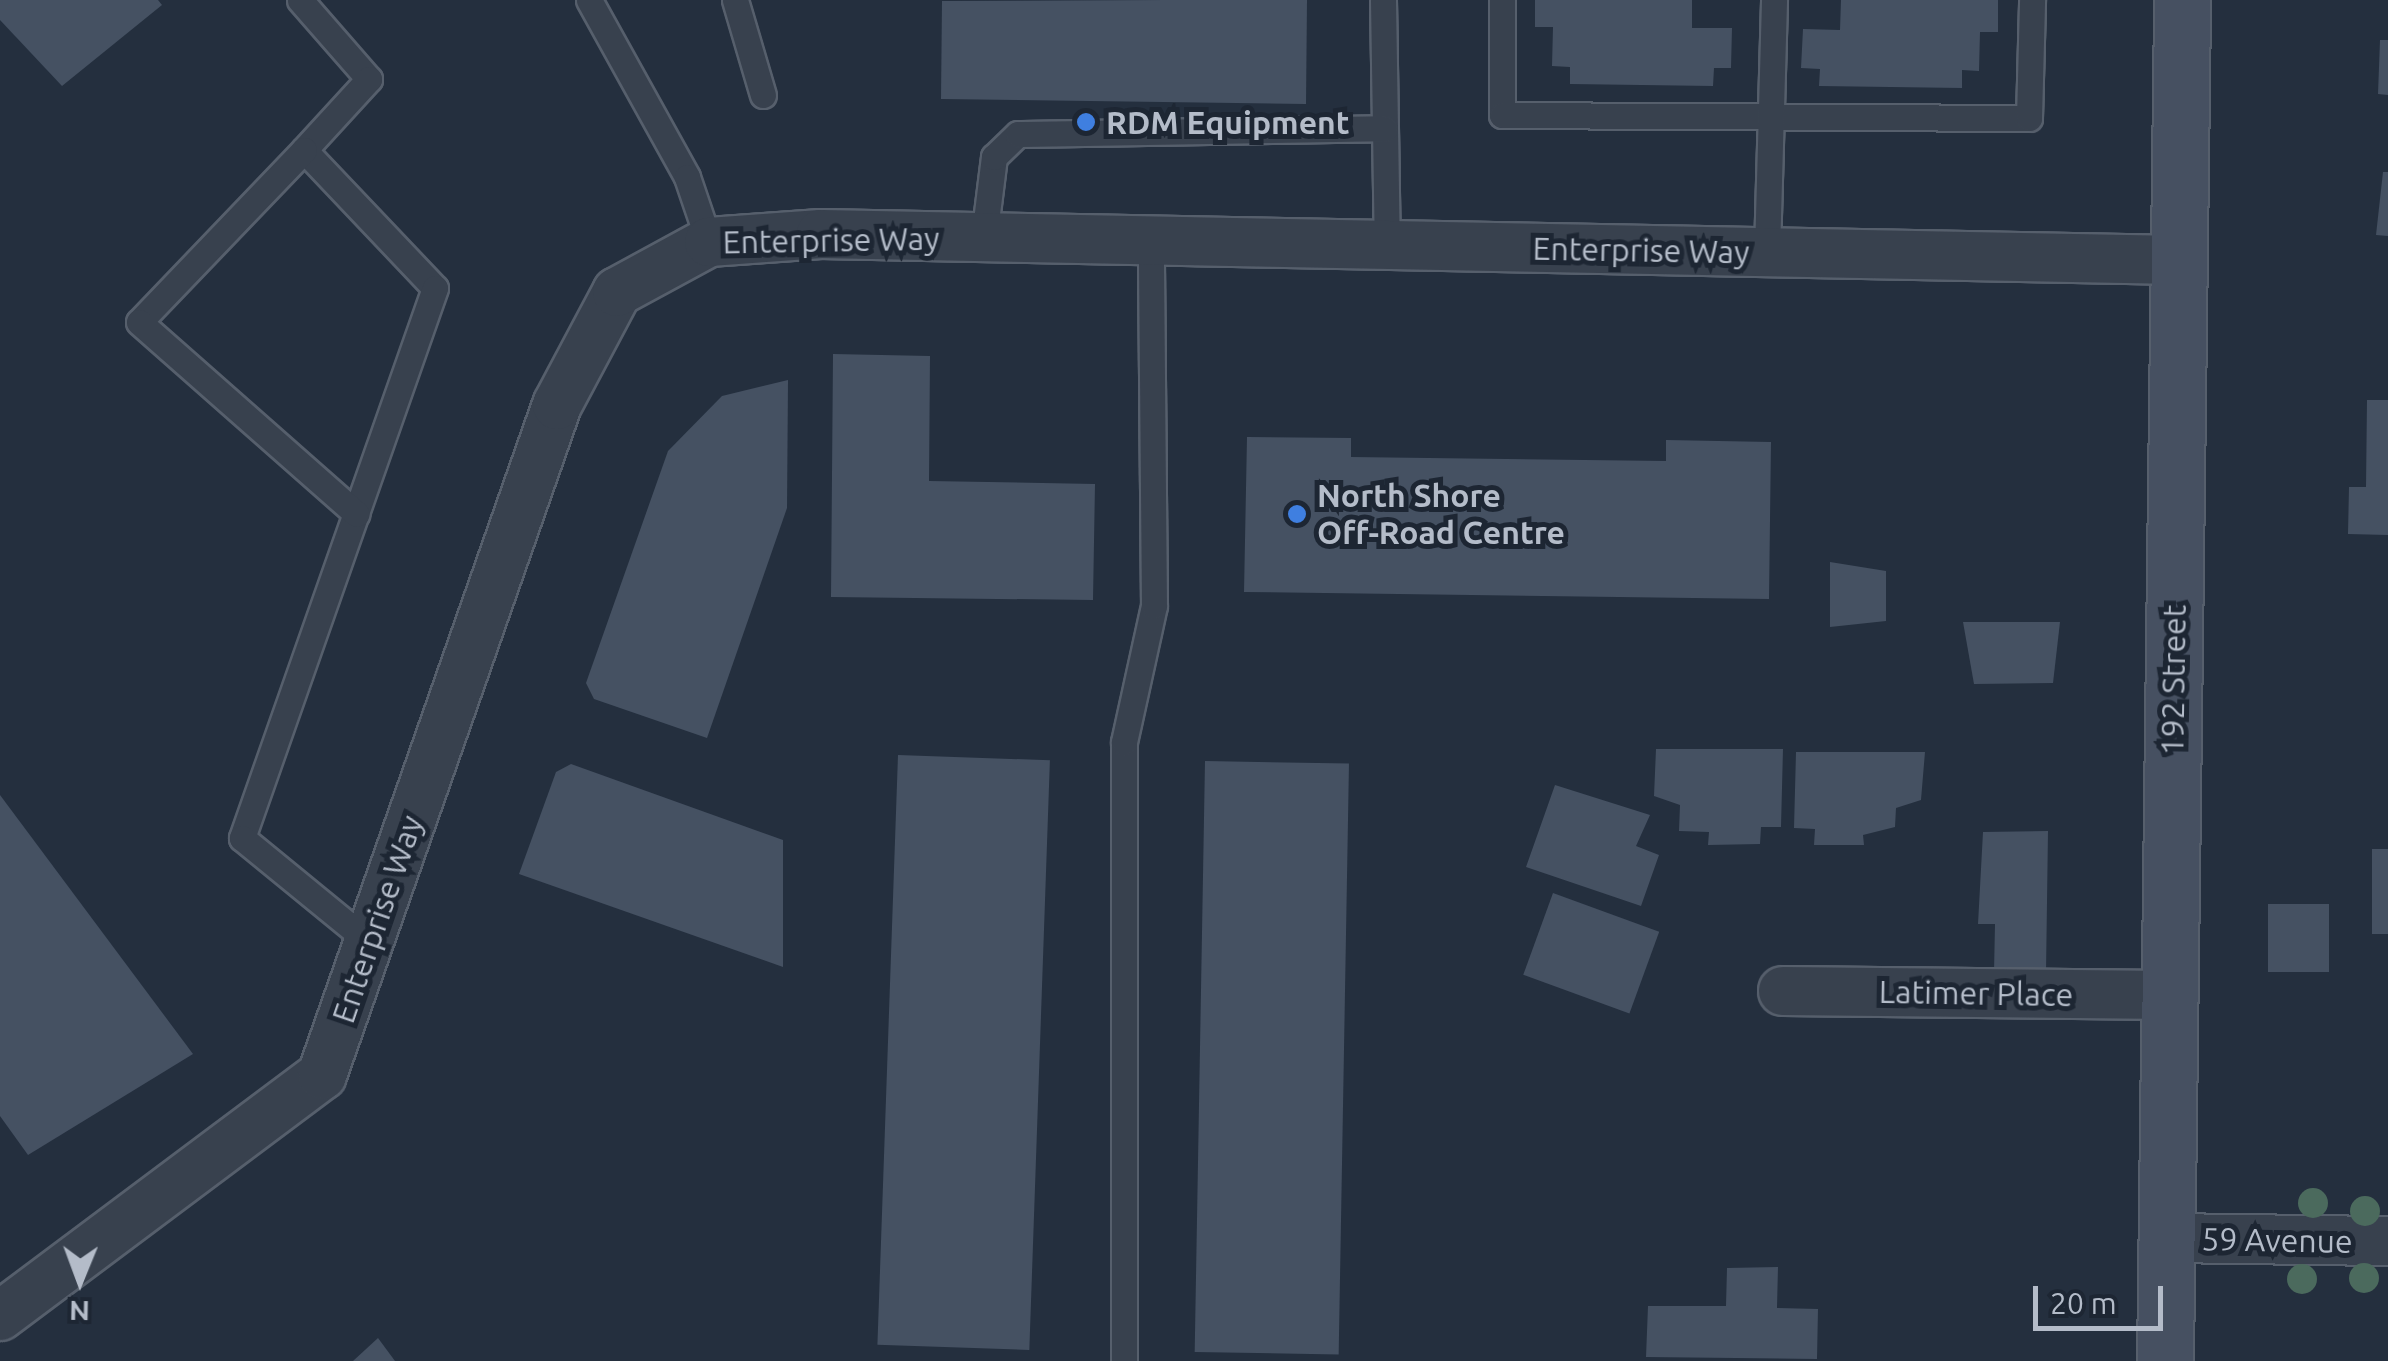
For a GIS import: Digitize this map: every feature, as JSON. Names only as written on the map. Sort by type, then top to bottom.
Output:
[{"type":"main road","name":"192 Street","points":[[2165,1361],[2182,0]]},
{"type":"street","name":"Enterprise Way","points":[[0,1316],[322,1075],[556,405],[617,292],[709,242],[984,237],[2178,260]]},
{"type":"street","name":"Latimer Place","points":[[1782,991],[2170,995]]},
{"type":"street","name":"59 Avenue","points":[[2167,1238],[2388,1241]]},
{"type":"lane","points":[[300,0],[369,79],[138,322],[357,514]]},
{"type":"lane","points":[[735,0],[763,95]]},
{"type":"lane","points":[[1383,0],[1386,245]]},
{"type":"lane","points":[[1502,0],[1502,115],[2029,118],[2032,0]]},
{"type":"lane","points":[[1767,252],[1774,0]]},
{"type":"lane","points":[[591,1],[687,178],[709,242]]},
{"type":"lane","points":[[984,237],[994,157],[1018,134],[1385,128]]},
{"type":"lane","points":[[304,150],[435,288],[242,838],[369,942]]},
{"type":"lane","points":[[1124,1361],[1124,742],[1154,606],[1151,240]]},
{"type":"building","points":[[0,0],[158,0],[162,5],[62,86],[0,20]]},
{"type":"building","points":[[1307,0],[1306,104],[941,99],[942,1]]},
{"type":"building","points":[[1535,0],[1692,0],[1692,28],[1732,28],[1731,68],[1714,68],[1713,86],[1570,84],[1570,67],[1552,66],[1553,27],[1535,27]]},
{"type":"building","points":[[1841,0],[1998,0],[1998,32],[1980,32],[1979,71],[1962,70],[1962,88],[1819,86],[1820,69],[1801,68],[1803,29],[1840,30]]},
{"type":"building","points":[[2380,40],[2388,40],[2388,95],[2378,94]]},
{"type":"building","points":[[2383,172],[2388,172],[2388,236],[2376,235]]},
{"type":"building","points":[[833,354],[930,356],[929,481],[1095,484],[1093,600],[831,597]]},
{"type":"building","points":[[788,380],[787,508],[707,738],[594,699],[586,683],[668,451],[722,396]]},
{"type":"building","points":[[2367,400],[2388,400],[2388,535],[2348,534],[2349,487],[2366,487]]},
{"type":"building","points":[[1247,437],[1351,438],[1351,457],[1666,461],[1666,440],[1771,442],[1769,599],[1244,592]]},
{"type":"building","points":[[1830,562],[1886,571],[1886,621],[1830,627]]},
{"type":"building","points":[[1963,622],[2060,622],[2053,683],[1974,684]]},
{"type":"building","points":[[1656,749],[1783,749],[1781,827],[1761,827],[1760,844],[1708,845],[1709,832],[1679,831],[1680,805],[1654,796]]},
{"type":"building","points":[[1796,752],[1925,752],[1921,800],[1896,808],[1895,827],[1863,835],[1864,845],[1814,845],[1815,829],[1794,828]]},
{"type":"building","points":[[898,755],[1050,760],[1029,1350],[877,1345]]},
{"type":"building","points":[[1205,761],[1349,764],[1339,1354],[1195,1352]]},
{"type":"building","points":[[571,764],[783,840],[783,967],[519,874],[556,772]]},
{"type":"building","points":[[1555,785],[1650,815],[1636,846],[1659,855],[1641,906],[1526,867]]},
{"type":"building","points":[[0,795],[193,1054],[28,1155],[0,1116]]},
{"type":"building","points":[[2048,831],[2046,973],[1994,972],[1995,924],[1978,924],[1983,832]]},
{"type":"building","points":[[2372,849],[2388,849],[2388,934],[2372,934]]},
{"type":"building","points":[[1553,893],[1659,932],[1629,1013],[1523,975]]},
{"type":"building","points":[[2268,904],[2329,904],[2329,972],[2268,972]]},
{"type":"building","points":[[1778,1267],[1777,1308],[1818,1309],[1817,1359],[1646,1357],[1648,1306],[1726,1306],[1727,1268]]},
{"type":"building","points":[[378,1338],[395,1361],[353,1361]]},
{"type":"place","name":"RDM Equipment","points":[[1086,122]]},
{"type":"place","name":"North Shore Off-Road Centre","points":[[1297,514]]}]
